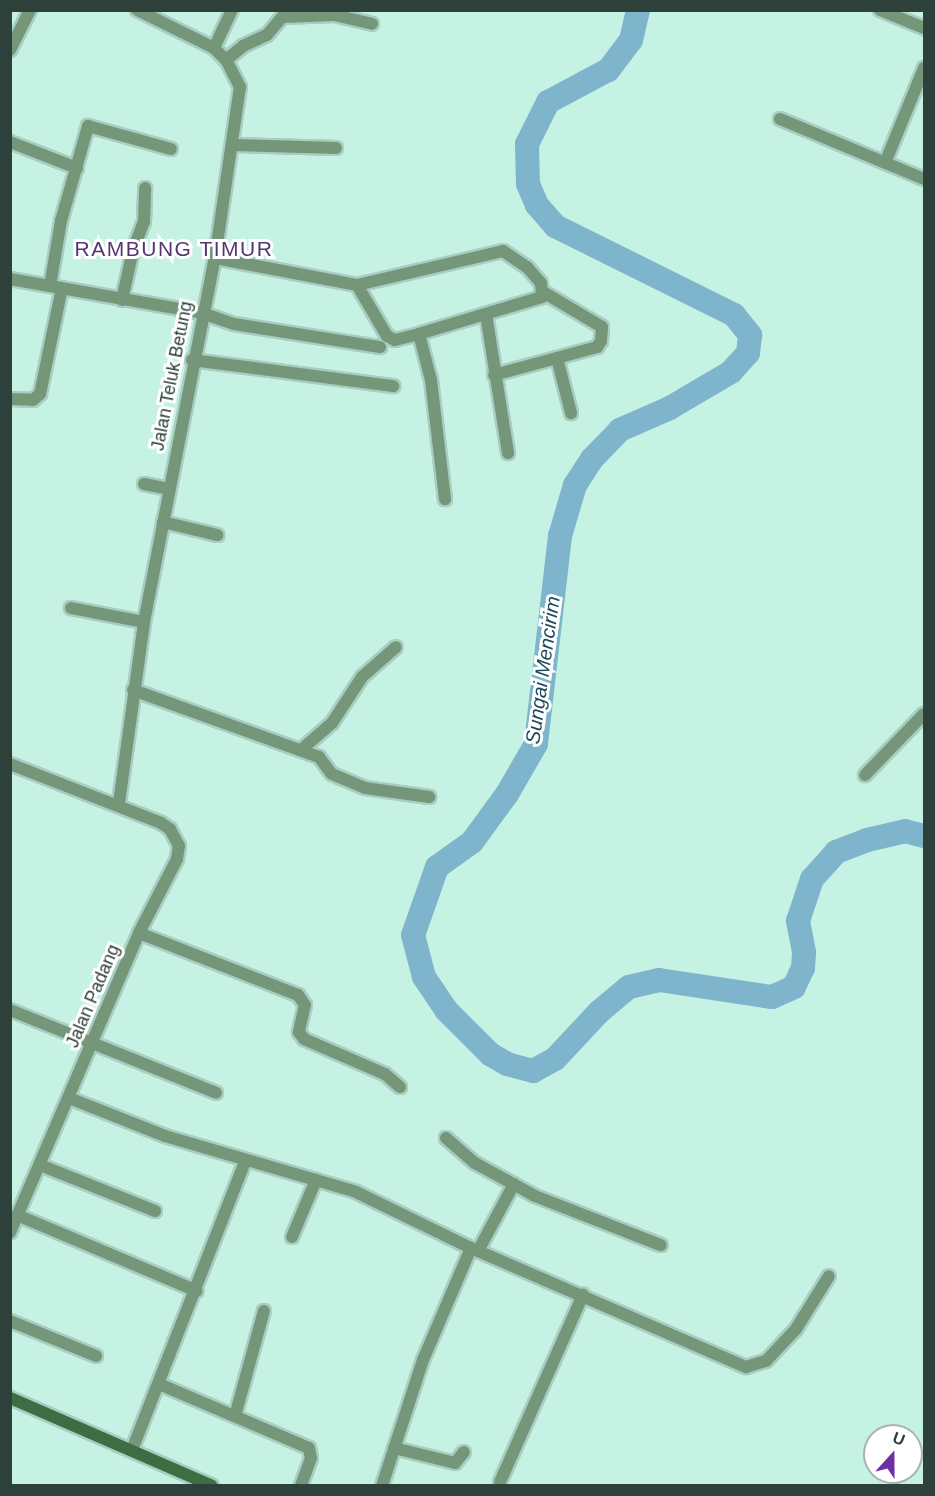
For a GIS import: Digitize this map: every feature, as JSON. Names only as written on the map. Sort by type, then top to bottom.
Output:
[{"type":"street","points":[[10,50],[30,10]]},
{"type":"street","name":"Jalan Teluk Betung","points":[[119,803],[144,622],[192,360],[215,258],[234,145],[240,87],[226,60],[214,48],[137,10]]},
{"type":"street","points":[[214,48],[232,10]]},
{"type":"street","points":[[880,10],[894,13],[924,28]]},
{"type":"street","points":[[226,60],[243,46],[267,35],[282,17],[334,15],[372,24]]},
{"type":"street","points":[[885,163],[924,68]]},
{"type":"street","points":[[780,119],[924,179]]},
{"type":"street","points":[[10,399],[33,400],[40,394],[56,287],[61,221],[88,126],[171,149]]},
{"type":"street","points":[[10,142],[77,168]]},
{"type":"street","points":[[234,145],[336,148]]},
{"type":"street","points":[[122,300],[133,250],[144,222],[145,188]]},
{"type":"street","points":[[215,258],[357,285],[492,251],[512,255],[527,267],[541,282],[543,292],[542,297],[395,340],[387,336],[357,285]]},
{"type":"street","points":[[10,279],[202,313],[234,324],[380,347]]},
{"type":"street","points":[[494,375],[597,347],[603,332],[596,323],[543,292]]},
{"type":"street","points":[[486,314],[508,453]]},
{"type":"street","points":[[419,334],[431,380],[445,500]]},
{"type":"street","points":[[557,358],[571,413]]},
{"type":"street","points":[[192,360],[393,386]]},
{"type":"street","points":[[144,484],[169,489]]},
{"type":"street","points":[[163,522],[217,535]]},
{"type":"street","points":[[71,608],[144,622]]},
{"type":"street","points":[[301,750],[332,723],[362,677],[396,647]]},
{"type":"street","points":[[133,690],[323,759],[332,774],[365,788],[429,797]]},
{"type":"street","points":[[865,775],[924,714]]},
{"type":"street","name":"Jalan Padang","points":[[10,764],[119,803],[170,829],[178,846],[177,859],[139,933],[10,1232]]},
{"type":"street","points":[[139,933],[298,995],[305,1005],[299,1032],[304,1039],[385,1074],[400,1087]]},
{"type":"street","points":[[10,1010],[216,1093]]},
{"type":"street","points":[[69,1098],[245,1161],[356,1192],[475,1250],[753,1368],[766,1361],[796,1329],[829,1276]]},
{"type":"street","points":[[446,1138],[475,1163],[514,1184],[661,1245]]},
{"type":"street","points":[[132,1450],[197,1291],[245,1161]]},
{"type":"street","points":[[40,1165],[155,1211]]},
{"type":"street","points":[[292,1237],[316,1180]]},
{"type":"street","points":[[382,1485],[423,1360],[475,1250],[514,1184]]},
{"type":"street","points":[[17,1215],[197,1291]]},
{"type":"street","points":[[500,1482],[583,1295]]},
{"type":"street","points":[[235,1416],[264,1311]]},
{"type":"street","points":[[10,1321],[96,1356]]},
{"type":"street","points":[[159,1384],[309,1448],[311,1458],[301,1485]]},
{"type":"street","points":[[10,1398],[212,1485]]},
{"type":"street","points":[[394,1448],[455,1463],[464,1452]]},
{"type":"waterway","name":"Sungai Mencirim","points":[[638,10],[631,40],[608,70],[548,102],[527,144],[528,184],[537,205],[555,226],[734,315],[750,335],[748,353],[731,372],[670,408],[620,430],[592,459],[575,485],[560,536],[536,744],[507,794],[472,842],[437,867],[413,935],[424,977],[446,1010],[490,1054],[507,1064],[533,1071],[555,1059],[599,1012],[629,987],[659,980],[772,997],[794,987],[803,968],[804,952],[798,921],[812,879],[836,852],[867,840],[905,831],[924,836]]},
{"type":"district","name":"RAMBUNG TIMUR","points":[[174,249]]}]
